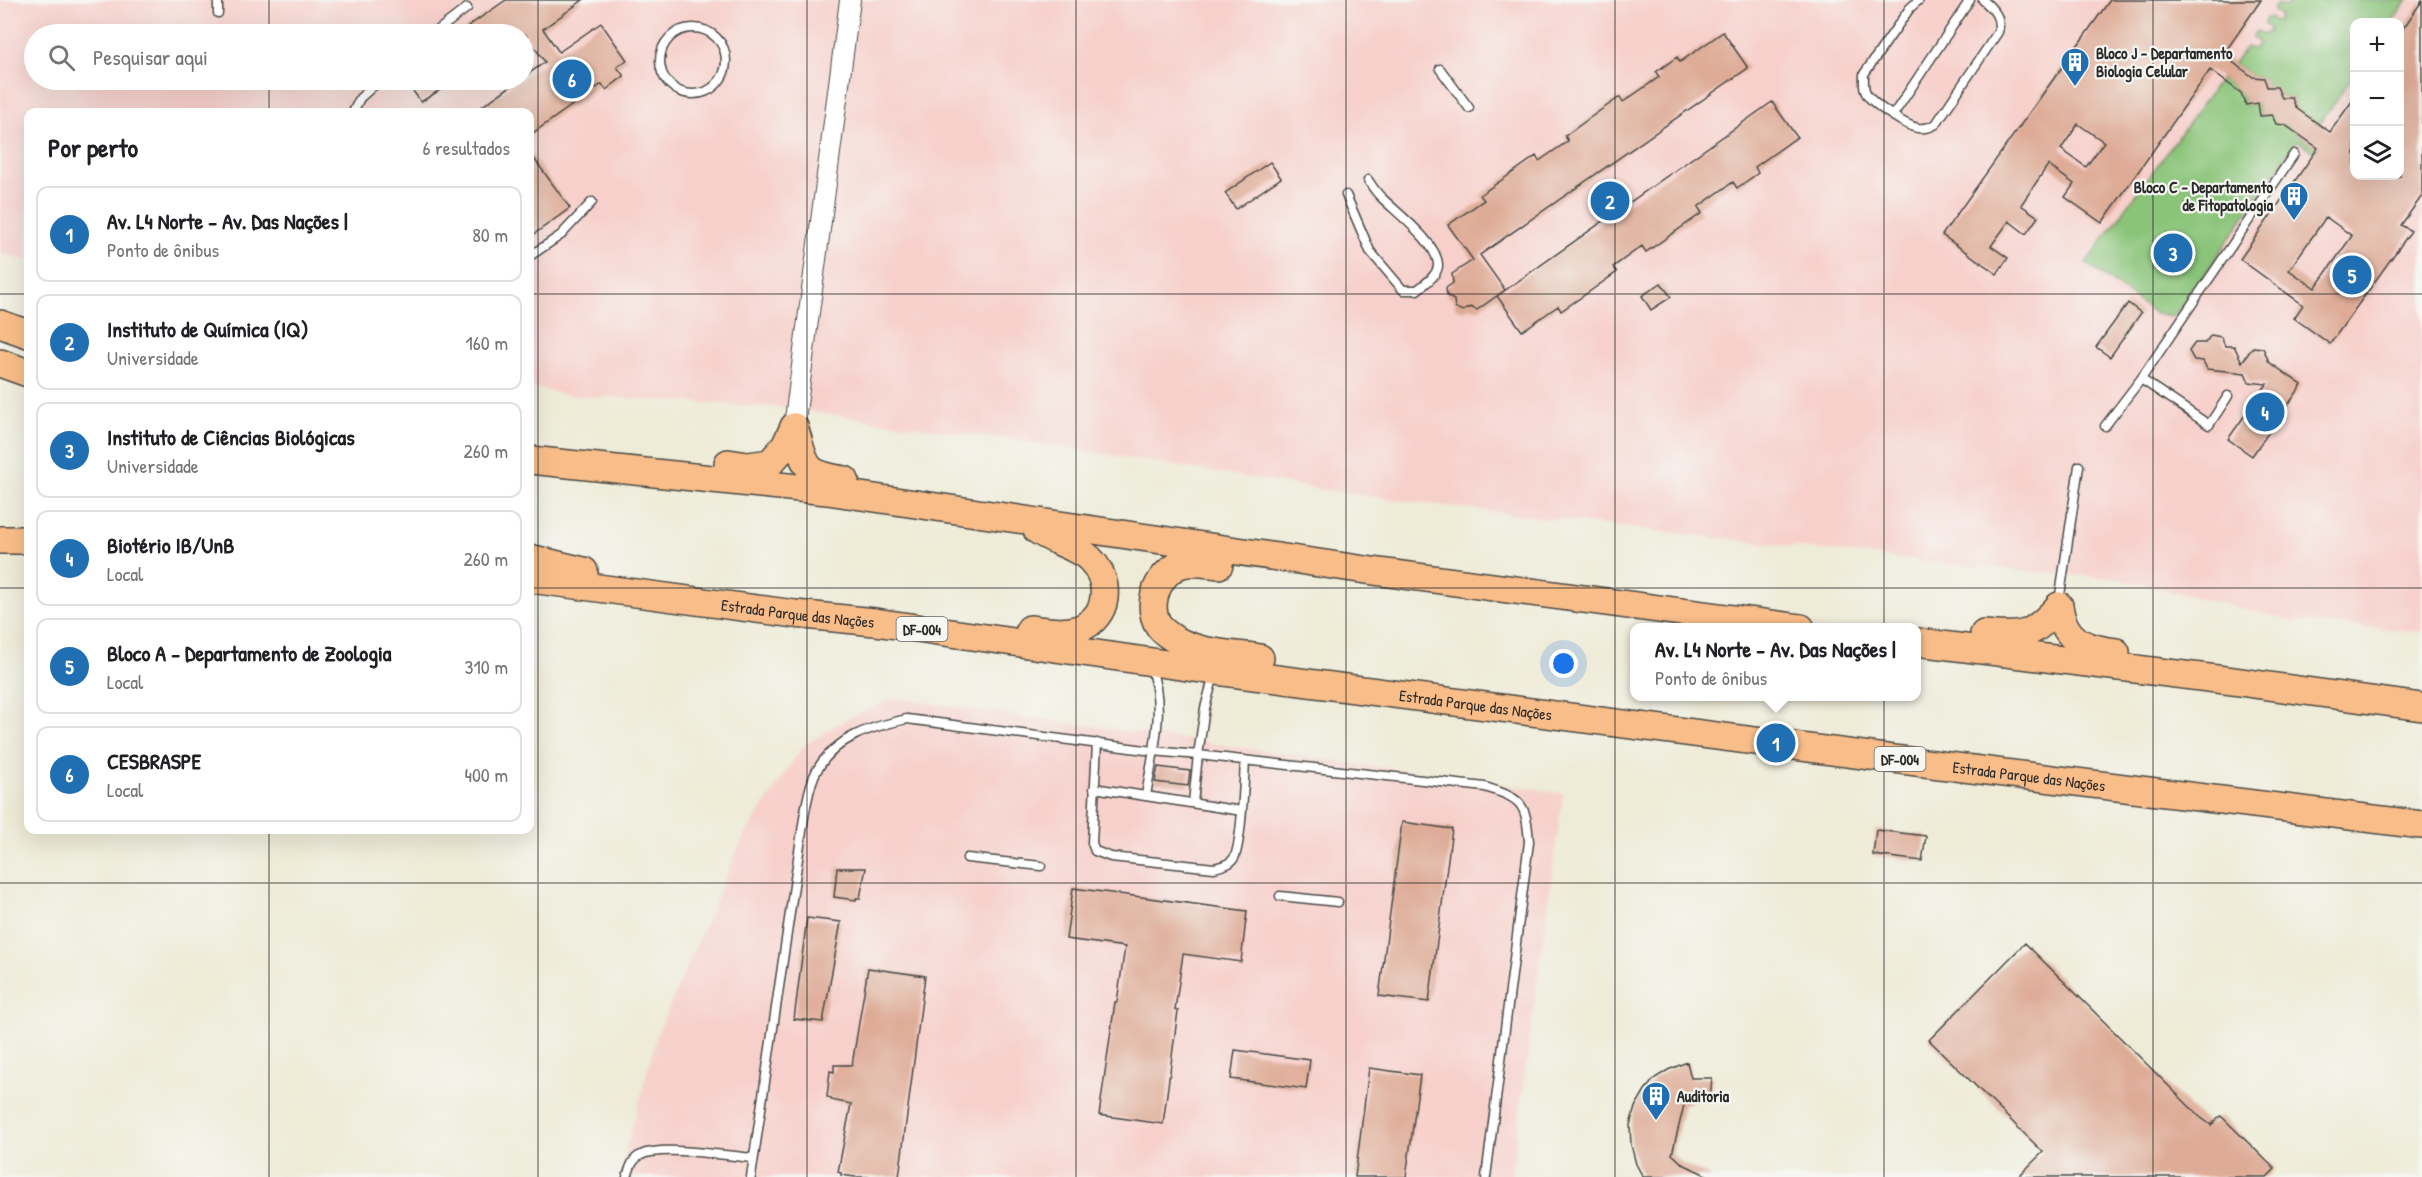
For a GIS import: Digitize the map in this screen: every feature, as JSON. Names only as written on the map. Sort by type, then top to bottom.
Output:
[{"type":"highway","points":[[0,324],[24,333]]},
{"type":"highway","points":[[0,363],[24,372]]},
{"type":"highway","points":[[539,461],[571,450],[603,448],[758,465],[770,463],[779,454],[794,427]]},
{"type":"highway","points":[[794,427],[805,464],[814,473],[843,479],[975,496],[1002,502],[1049,539],[1088,557],[1103,574],[1105,596],[1098,614],[1084,627],[1068,631],[916,615],[895,615],[874,622]]},
{"type":"highway","points":[[539,461],[816,490],[1373,571],[1771,623]]},
{"type":"highway","points":[[0,540],[24,540]]},
{"type":"highway","points":[[534,559],[696,601]]},
{"type":"highway","points":[[1373,571],[1299,574],[1185,563],[1167,571],[1158,585],[1154,593],[1153,614],[1164,633],[1185,646],[1321,669],[1378,691]]},
{"type":"highway","name":"Estrada Parque das Nações","points":[[534,580],[874,622],[1147,661],[1948,766],[2422,825]]},
{"type":"highway","points":[[1921,628],[2021,636],[2044,622],[2059,606]]},
{"type":"highway","points":[[2059,606],[2062,624],[2077,640],[2094,649],[2167,660],[2234,681]]},
{"type":"highway","points":[[1921,642],[2234,681],[2421,708]]},
{"type":"highway","points":[[2368,818],[2395,811],[2422,812]]},
{"type":"street","points":[[794,427],[850,0]]},
{"type":"lane","points":[[218,0],[218,13]]},
{"type":"lane","points":[[1919,0],[1910,8],[1864,74],[1864,90],[1868,97],[1893,115],[1919,129],[1936,124],[1998,32],[1999,22],[1994,9],[1983,0]]},
{"type":"lane","points":[[1893,115],[1970,0]]},
{"type":"lane","points":[[446,24],[467,8]]},
{"type":"lane","points":[[687,28],[698,28],[717,38],[723,47],[726,58],[721,78],[704,92],[694,94],[683,92],[666,79],[660,58],[663,48],[677,32],[687,28]]},
{"type":"lane","points":[[1440,69],[1469,108]]},
{"type":"lane","points":[[355,108],[360,98],[369,90]]},
{"type":"lane","points":[[2105,426],[2141,379],[2294,154]]},
{"type":"lane","points":[[1347,195],[1370,251],[1398,286],[1409,291],[1417,290],[1436,273],[1438,266],[1436,257],[1416,230],[1379,196],[1368,180]]},
{"type":"lane","points":[[534,253],[561,235],[592,202]]},
{"type":"lane","points":[[2141,379],[2209,425],[2228,396]]},
{"type":"lane","points":[[2059,606],[2079,466]]},
{"type":"lane","points":[[1146,796],[1157,731],[1158,701],[1156,680],[1147,661]]},
{"type":"lane","points":[[1193,803],[1205,708],[1215,670]]},
{"type":"lane","points":[[751,1177],[805,811],[816,771],[838,744],[869,728],[907,719],[1153,751],[1485,787],[1513,796],[1527,817],[1529,842],[1486,1177]]},
{"type":"lane","points":[[1097,743],[1092,843],[1095,850],[1111,857],[1214,868],[1227,865],[1235,857],[1242,811],[1245,760]]},
{"type":"lane","points":[[1094,788],[1242,811]]},
{"type":"lane","points":[[967,858],[1041,866]]},
{"type":"lane","points":[[1280,896],[1338,902]]},
{"type":"lane","points":[[627,1177],[631,1163],[640,1155],[658,1151],[753,1158]]},
{"type":"shaded area","points":[[0,0],[2422,0],[2422,632],[2294,621],[2120,579],[1937,563],[1336,492],[1022,441],[775,407],[564,395],[534,387],[534,108],[24,108],[24,260],[0,253]]},
{"type":"shaded area","points":[[894,698],[1563,793],[1511,1177],[619,1177],[657,1035],[742,840],[802,747],[846,719]]},
{"type":"green space","points":[[2289,0],[2408,0],[2395,18],[2350,18],[2350,81],[2319,124],[2296,108],[2292,98],[2282,98],[2277,88],[2267,87],[2264,78],[2253,77],[2234,63],[2246,47],[2254,49],[2259,43],[2253,37],[2255,32],[2258,31],[2263,35],[2268,32],[2269,28],[2264,24],[2265,19],[2279,20],[2280,15],[2274,11],[2274,6],[2279,4],[2284,7],[2289,4]]},
{"type":"green space","points":[[2221,78],[2241,93],[2246,105],[2258,103],[2260,116],[2272,115],[2323,153],[2320,157],[2297,140],[2184,304],[2172,317],[2156,314],[2086,263]]},
{"type":"building","points":[[506,0],[583,0],[543,29],[559,52],[601,23],[627,60],[617,67],[624,76],[606,90],[602,84],[534,132],[534,108],[480,108],[505,90],[534,90],[534,70],[545,62],[534,47],[534,24],[471,24]]},
{"type":"building","points":[[2110,0],[2261,0],[2223,55],[2253,77],[2264,78],[2267,87],[2277,87],[2282,98],[2292,98],[2296,108],[2330,132],[2350,104],[2350,180],[2404,180],[2404,27],[2422,1],[2422,196],[2401,225],[2411,231],[2330,344],[2294,318],[2303,305],[2240,259],[2318,148],[2285,125],[2276,124],[2272,115],[2260,116],[2258,103],[2246,105],[2241,93],[2210,70],[2102,223],[2065,197],[2074,184],[2048,165],[2021,205],[2038,217],[2026,234],[2009,221],[1991,246],[2008,258],[1997,274],[1942,235]],"holes":[[[2078,124],[2104,142],[2086,167],[2061,149]],[[2326,217],[2352,236],[2315,288],[2289,270]]]},
{"type":"building","points":[[1723,32],[1748,68],[1480,255],[1505,290],[1477,310],[1470,307],[1463,311],[1455,308],[1454,300],[1447,296],[1446,288],[1453,283],[1452,274],[1473,260],[1448,225],[1484,200],[1480,195],[1536,156],[1539,161],[1568,141],[1565,136],[1598,112],[1620,97],[1623,102],[1659,77],[1656,72],[1677,57],[1680,62]]},
{"type":"building","points":[[412,90],[440,90],[421,102]]},
{"type":"building","points":[[1772,102],[1797,137],[1755,167],[1758,173],[1737,188],[1733,182],[1698,207],[1702,213],[1646,252],[1642,246],[1613,267],[1617,272],[1586,294],[1561,311],[1558,306],[1522,331],[1497,296]]},
{"type":"building","points":[[534,158],[570,208],[534,234]]},
{"type":"building","points":[[1270,162],[1281,178],[1236,209],[1225,193]]},
{"type":"building","points":[[1661,283],[1671,297],[1651,310],[1642,296]]},
{"type":"building","points":[[2128,303],[2141,313],[2110,357],[2096,347]]},
{"type":"building","points":[[2211,335],[2221,337],[2225,346],[2234,346],[2242,362],[2253,347],[2263,348],[2269,362],[2302,385],[2252,456],[2228,439],[2267,384],[2249,382],[2245,373],[2207,369],[2203,361],[2194,360],[2189,351],[2195,343],[2205,343]]},
{"type":"building","points":[[1158,767],[1190,771],[1188,786],[1155,782]]},
{"type":"building","points":[[1402,822],[1452,829],[1429,1002],[1379,996]]},
{"type":"building","points":[[1876,830],[1926,836],[1922,861],[1873,855]]},
{"type":"building","points":[[837,868],[866,868],[860,898],[856,900],[834,897]]},
{"type":"building","points":[[1073,888],[1247,911],[1241,962],[1183,954],[1163,1124],[1099,1115],[1125,947],[1066,939]]},
{"type":"building","points":[[807,918],[841,922],[823,1022],[794,1019]]},
{"type":"building","points":[[2025,943],[2200,1117],[2211,1125],[2221,1116],[2275,1169],[2267,1177],[2018,1177],[2043,1152],[1929,1040]]},
{"type":"building","points":[[868,968],[925,976],[899,1177],[855,1177],[841,1175],[838,1172],[851,1104],[827,1097],[830,1071],[834,1072],[834,1065],[852,1065]]},
{"type":"building","points":[[1235,1050],[1310,1060],[1306,1089],[1231,1079]]},
{"type":"building","name":"Auditoria","points":[[1687,1062],[1691,1078],[1712,1078],[1710,1099],[1696,1100],[1684,1105],[1672,1154],[1683,1164],[1710,1177],[1643,1177],[1636,1164],[1631,1145],[1630,1125],[1635,1107],[1655,1078]]},
{"type":"building","points":[[1369,1068],[1420,1075],[1406,1177],[1355,1177]]},
{"type":"place","name":"CESBRASPE","points":[[572,79]]},
{"type":"place","name":"Bloco J - Departamento Biologia Celular","points":[[2075,88]]},
{"type":"place","name":"Instituto de Química (IQ)","points":[[1610,201]]},
{"type":"place","name":"Bloco C - Departamento de Fitopatologia","points":[[2294,222]]},
{"type":"place","name":"Instituto de Ciências Biológicas","points":[[2173,253]]},
{"type":"place","name":"Bloco A - Departamento de Zoologia","points":[[2352,275]]},
{"type":"place","name":"Biotério IB/UnB","points":[[2265,412]]},
{"type":"place","name":"Av. L4 Norte - Av. Das Nações |","points":[[1776,743]]},
{"type":"place","name":"Auditoria","points":[[1656,1122]]}]
